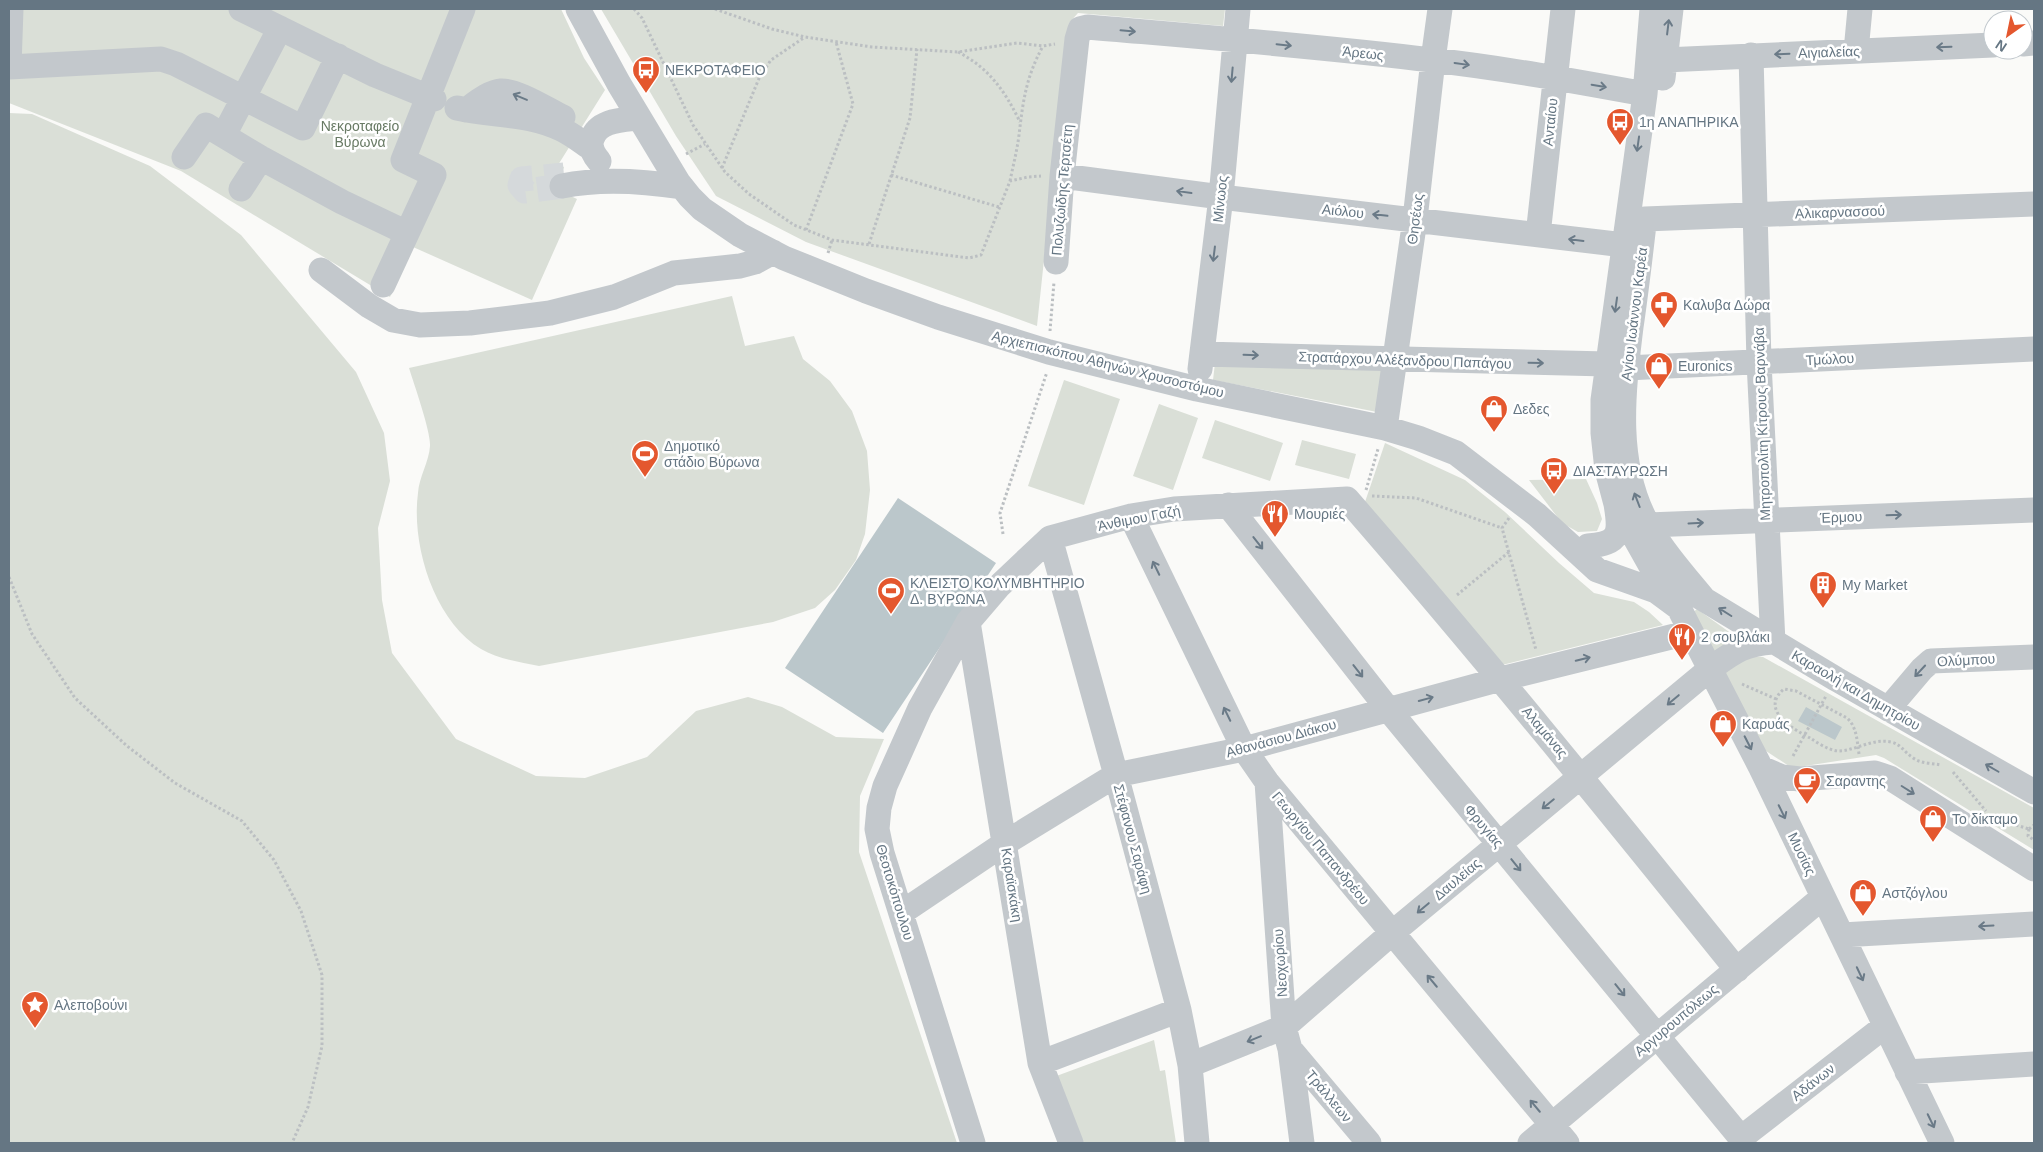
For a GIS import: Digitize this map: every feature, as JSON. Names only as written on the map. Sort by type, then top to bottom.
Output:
[{"type":"street","points":[[11,9],[9,66],[161,59],[176,64],[303,128],[338,56]]},
{"type":"street","points":[[383,285],[434,175],[404,160],[431,98],[463,9]]},
{"type":"street","name":"Αρχιεπισκόπου Αθηνών Χρυσοστόμου","points":[[578,9],[619,84],[676,179],[702,209],[740,235],[773,252],[866,291],[920,311],[1049,352],[1381,438],[1418,438],[1456,453],[1522,503],[1597,570],[1656,591],[1679,608]]},
{"type":"street","name":"Μίνωος","points":[[1197,389],[1220,197],[1238,9]]},
{"type":"street","name":"Θησέως","points":[[1381,438],[1396,360],[1440,9]]},
{"type":"street","name":"Ανταίου","points":[[1538,235],[1563,9]]},
{"type":"street","name":"Αγίου Ιωάννου Καρέα","points":[[1652,9],[1645,94],[1624,246],[1617,366],[1624,410],[1628,474],[1648,525],[1665,551],[1703,598]]},
{"type":"street","name":"Αγίου Ιωάννου Καρέα","points":[[1653,570],[1616,504],[1607,470],[1603,433],[1603,400],[1617,366],[1645,219],[1671,9]]},
{"type":"street","points":[[1856,51],[1860,9]]},
{"type":"street","points":[[249,11],[374,75],[431,98]]},
{"type":"street","name":"Άρεως","points":[[1080,29],[1088,27],[1433,60],[1554,77],[1645,94]]},
{"type":"street","points":[[224,135],[280,28]]},
{"type":"street","name":"Πολυζωίδης Τερτσέτη","points":[[1056,262],[1062,176],[1077,39],[1080,29]]},
{"type":"street","name":"Αιγιαλείας","points":[[1665,60],[1983,45]]},
{"type":"street","name":"Μητροπολίτη Κίτρους Βαρνάβα","points":[[1751,56],[1759,362],[1774,642]]},
{"type":"street","points":[[611,170],[601,163],[594,139],[601,116],[619,84]]},
{"type":"street","points":[[462,108],[546,123],[594,139]]},
{"type":"street","points":[[594,139],[602,126],[616,121],[639,118]]},
{"type":"street","points":[[184,157],[206,125],[261,158],[342,202],[407,233]]},
{"type":"street","points":[[241,188],[261,158]]},
{"type":"street","points":[[611,170],[676,179],[657,183],[563,180],[611,170]]},
{"type":"street","name":"Αιόλου","points":[[1062,176],[1624,246]]},
{"type":"street","name":"Αλικαρνασσού","points":[[1645,219],[2034,204]]},
{"type":"street","points":[[320,270],[369,306],[393,320],[420,325],[470,323],[550,313],[614,297],[674,273],[740,266],[755,262],[773,252]]},
{"type":"street","name":"Τμώλου","points":[[1617,366],[1759,362],[2034,349]]},
{"type":"street","name":"Στρατάρχου Αλέξανδρου Παπάγου","points":[[1202,354],[1617,366]]},
{"type":"street","name":"Άνθιμου Γαζή","points":[[968,622],[998,586],[1050,538],[1131,516],[1174,509],[1347,499]]},
{"type":"street","name":"Αλαμάνας","points":[[1347,499],[1440,606],[1582,776],[1737,970]]},
{"type":"street","points":[[1588,546],[1610,542],[1616,536],[1620,524],[1616,504]]},
{"type":"street","name":"Φρυγίας","points":[[1228,505],[1388,709],[1743,1140]]},
{"type":"street","name":"Έρμου","points":[[1648,525],[2034,510]]},
{"type":"street","name":"Γεωργίου Παπανδρέου","points":[[1131,516],[1244,749],[1267,782],[1559,1134]]},
{"type":"street","name":"Αρχιεπισκόπου Αθηνών Χρυσοστόμου","points":[[1561,536],[1588,546],[1619,561],[1653,570]]},
{"type":"street","name":"Στέφανου Σαράφη","points":[[1050,538],[1179,1010],[1190,1065],[1198,1143]]},
{"type":"street","name":"Καραολή και Δημητρίου","points":[[1653,570],[2034,792]]},
{"type":"street","name":"Μυσίας","points":[[1653,570],[1679,608],[1713,674],[1771,773],[1823,897],[1942,1143]]},
{"type":"street","name":"Καραϊσκάκη","points":[[968,622],[1040,1063],[1071,1143]]},
{"type":"street","name":"Θεοτοκόπουλου","points":[[968,622],[920,708],[885,786],[879,808],[877,829],[882,853],[973,1143]]},
{"type":"street","name":"Αθανάσιου Διάκου","points":[[901,913],[1005,844],[1116,775],[1244,749],[1501,679],[1691,632]]},
{"type":"street","name":"Δαυλείας","points":[[1190,1065],[1287,1038],[1392,933],[1582,776],[1713,674],[1738,650],[1754,643],[1774,642]]},
{"type":"street","name":"Ολύμπου","points":[[1888,708],[1931,661],[2034,657]]},
{"type":"street","points":[[1771,773],[1800,779],[1875,773],[1890,778],[2034,869]]},
{"type":"street","name":"Νεοχωρίου","points":[[1267,782],[1287,1038],[1302,1143]]},
{"type":"street","name":"Αργυρουπόλεως","points":[[1530,1143],[1559,1134],[1657,1036],[1823,897]]},
{"type":"street","points":[[1842,935],[2034,924]]},
{"type":"street","points":[[1040,1063],[1179,1010]]},
{"type":"street","name":"Αδάνων","points":[[1743,1140],[1885,1026]]},
{"type":"street","name":"Τράλλεων","points":[[1287,1038],[1369,1143]]},
{"type":"street","points":[[1907,1072],[2034,1064]]},
{"type":"path","points":[[634,9],[642,18],[694,125],[722,168],[749,194],[794,225],[832,240],[944,256],[969,258],[980,255],[1010,181],[1026,87],[1034,63],[1043,46]]},
{"type":"path","points":[[715,9],[772,29],[805,37],[872,47],[958,52],[1017,43],[1043,46],[1064,45],[1064,63],[1074,68]]},
{"type":"path","points":[[722,168],[760,76],[770,60],[805,37]]},
{"type":"path","points":[[806,230],[853,104],[836,42]]},
{"type":"path","points":[[868,244],[910,118],[917,49]]},
{"type":"path","points":[[958,52],[975,61],[994,79],[1010,102],[1020,123]]},
{"type":"path","points":[[891,175],[999,207]]},
{"type":"path","points":[[1010,181],[1028,177],[1062,176]]},
{"type":"path","name":"Πολυζωίδης Τερτσέτη","points":[[1049,352],[1056,262]]},
{"type":"path","points":[[1003,534],[1000,513],[1042,388]]},
{"type":"path","points":[[1381,438],[1364,496],[1416,498],[1502,528]]},
{"type":"path","points":[[1502,528],[1522,503]]},
{"type":"path","points":[[1502,528],[1542,670]]},
{"type":"path","points":[[1440,606],[1452,599],[1509,552]]},
{"type":"path","points":[[9,577],[32,634],[75,698],[126,746],[175,783],[242,821],[274,860],[301,911],[322,975],[322,1046],[308,1107],[292,1143]]},
{"type":"path","points":[[1713,674],[1776,699]]},
{"type":"path","points":[[1822,705],[1853,724],[1862,774]]},
{"type":"path","points":[[1771,773],[1809,728],[1818,712]]},
{"type":"path","points":[[2034,825],[2027,832],[2028,836],[2034,840]]},
{"type":"green space","name":"Νεκροταφείο Βύρωνα","points":[[9,9],[561,9],[584,58],[605,90],[558,165],[564,167],[556,189],[577,199],[532,300],[413,247],[390,297],[181,171],[9,103]]},
{"type":"green space","points":[[601,9],[1225,9],[1223,26],[1078,13],[1069,23],[1037,326],[806,242],[716,196],[676,136]]},
{"type":"green space","points":[[9,113],[32,114],[150,166],[241,235],[356,372],[384,433],[390,481],[378,528],[382,600],[392,653],[456,739],[536,776],[585,778],[647,757],[696,711],[748,697],[782,707],[836,737],[884,739],[860,796],[859,852],[957,1143],[9,1143]]},
{"type":"green space","name":"Δημοτικό στάδιο Βύρωνα","points":[[732,296],[745,346],[794,336],[803,359],[830,381],[852,411],[867,451],[870,490],[865,534],[856,560],[835,590],[815,608],[773,622],[539,666],[502,658],[481,649],[450,620],[429,580],[422,558],[418,535],[418,493],[429,452],[430,439],[409,368]]},
{"type":"green space","points":[[1215,363],[1382,370],[1377,412],[1213,380]]},
{"type":"green space","points":[[1064,380],[1120,399],[1084,505],[1028,486]]},
{"type":"green space","points":[[1159,404],[1198,418],[1173,490],[1133,476]]},
{"type":"green space","points":[[1215,420],[1283,443],[1270,481],[1202,458]]},
{"type":"green space","points":[[1302,440],[1356,454],[1349,479],[1295,465]]},
{"type":"green space","points":[[1385,443],[1465,480],[1505,512],[1594,593],[1634,602],[1663,625],[1498,666],[1365,502]]},
{"type":"green space","points":[[1586,479],[1602,519],[1597,531],[1578,532],[1562,523],[1529,480]]},
{"type":"green space","points":[[1697,609],[1739,639],[1715,656],[1691,614]]},
{"type":"green space","points":[[1754,656],[1763,657],[2034,808],[2034,850],[1884,758],[1876,755],[1792,768],[1763,749],[1724,670]]},
{"type":"green space","points":[[1154,1040],[1160,1071],[1165,1070],[1176,1143],[1078,1143],[1051,1078]]},
{"type":"shaded area","name":"ΚΛΕΙΣΤΟ ΚΟΛΥΜΒΗΤΗΡΙΟ Δ. ΒΥΡΩΝΑ","points":[[898,498],[996,563],[883,733],[785,668]]},
{"type":"shaded area","points":[[1806,707],[1842,727],[1835,740],[1798,721]]},
{"type":"tunnel","points":[[562,186],[525,191],[520,185],[522,179],[564,175]]},
{"type":"place","name":"ΝΕΚΡΟΤΑΦΕΙΟ","points":[[646,94]]},
{"type":"place","name":"1η ΑΝΑΠΗΡΙΚΑ","points":[[1620,146]]},
{"type":"place","name":"Καλυβα Δώρα","points":[[1664,329]]},
{"type":"place","name":"Euronics","points":[[1659,390]]},
{"type":"place","name":"Δεδες","points":[[1494,433]]},
{"type":"place","name":"Δημοτικό στάδιο Βύρωνα","points":[[645,478]]},
{"type":"place","name":"ΔΙΑΣΤΑΥΡΩΣΗ","points":[[1554,495]]},
{"type":"place","name":"Μουριές","points":[[1275,538]]},
{"type":"place","name":"My Market","points":[[1823,609]]},
{"type":"place","name":"ΚΛΕΙΣΤΟ ΚΟΛΥΜΒΗΤΗΡΙΟ Δ. ΒΥΡΩΝΑ","points":[[891,615]]},
{"type":"place","name":"2 σουβλάκι","points":[[1682,661]]},
{"type":"place","name":"Καρυάς","points":[[1723,748]]},
{"type":"place","name":"Σαραντης","points":[[1807,805]]},
{"type":"place","name":"Το δίκταμο","points":[[1933,843]]},
{"type":"place","name":"Αστζόγλου","points":[[1863,917]]},
{"type":"place","name":"Αλεποβούνι","points":[[35,1029]]}]
